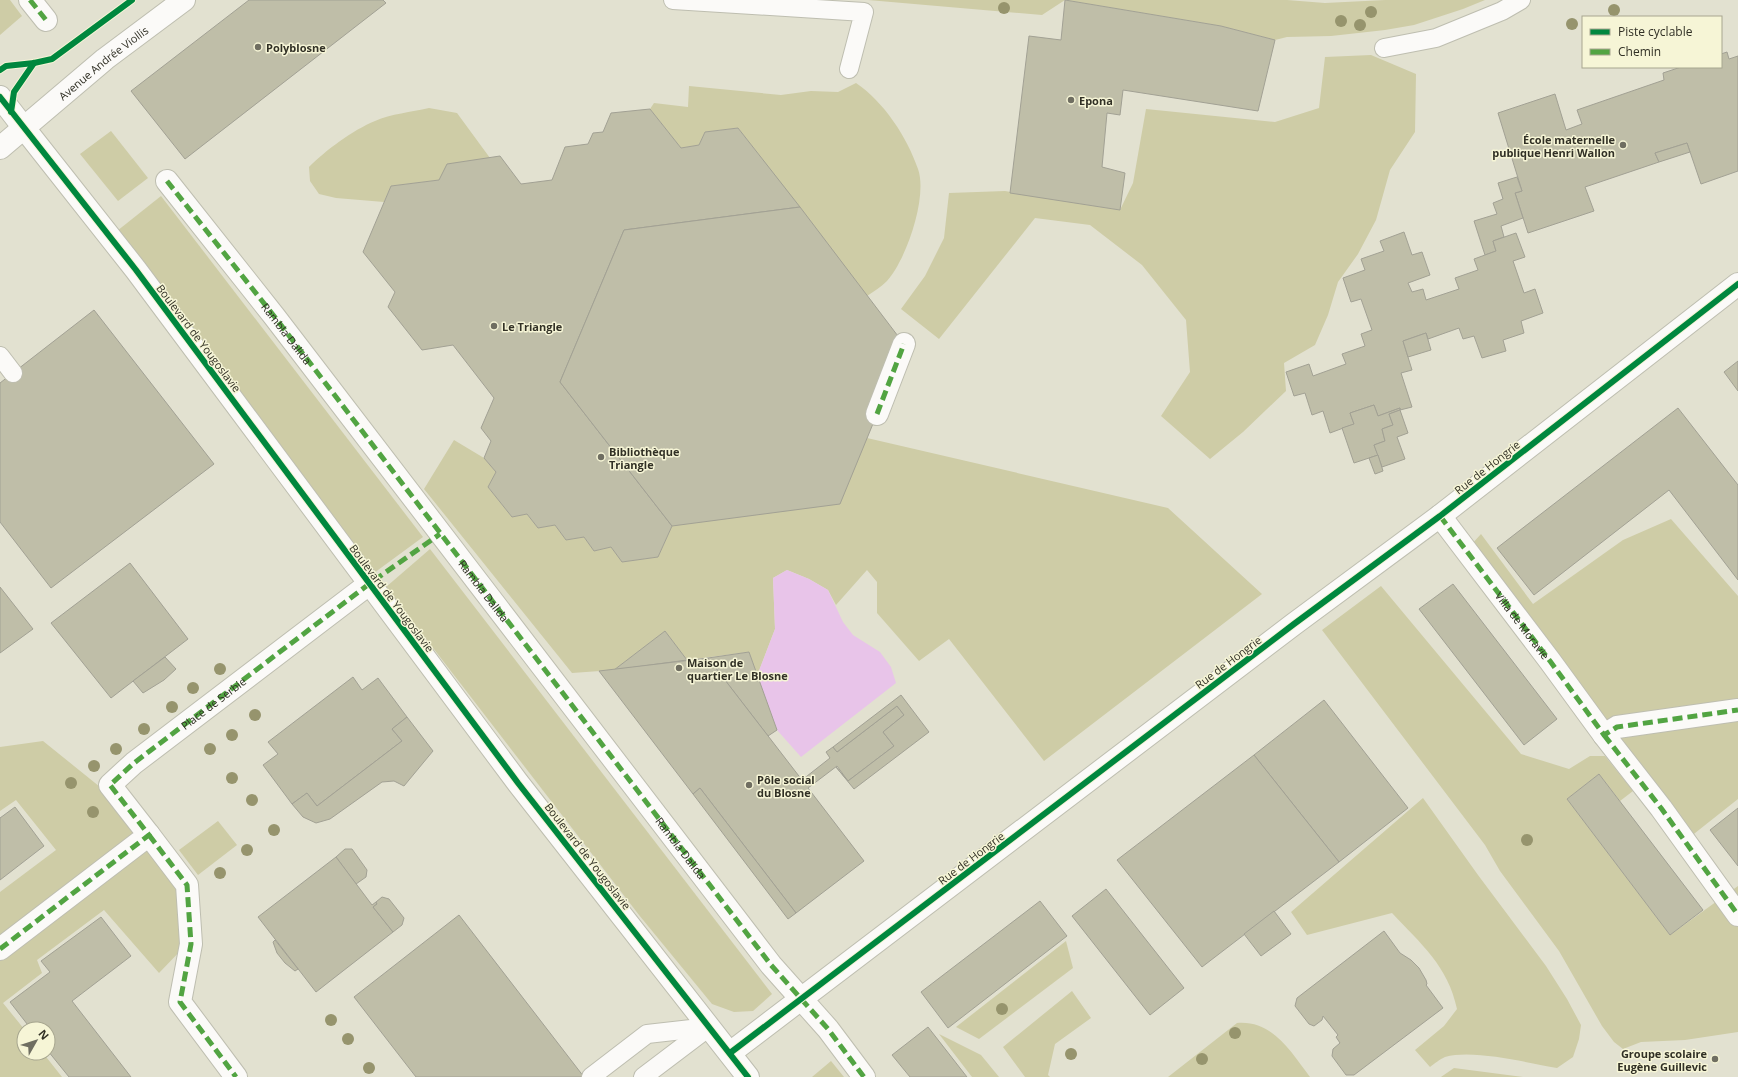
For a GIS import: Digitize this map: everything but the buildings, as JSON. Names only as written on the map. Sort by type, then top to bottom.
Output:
[{"type":"street","points":[[30,0],[46,20]]},
{"type":"street","name":"Avenue Andrée Viollis","points":[[0,148],[105,59],[184,0]]},
{"type":"street","name":"Boulevard de Yougoslavie","points":[[0,97],[141,276],[369,584],[542,814],[748,1077]]},
{"type":"street","name":"Rambla Dalida","points":[[167,181],[274,316],[771,965],[801,999]]},
{"type":"street","name":"Rue de Hongrie","points":[[730,1053],[1294,624],[1440,516],[1738,284]]},
{"type":"street","points":[[877,414],[904,344]]},
{"type":"street","name":"Villa de Moravie","points":[[1440,516],[1550,660],[1604,735],[1661,808],[1738,915]]},
{"type":"street","name":"Place de Serbie","points":[[236,1077],[180,1002],[191,944],[187,885],[110,785],[134,763],[369,584]]},
{"type":"street","points":[[1604,735],[1617,727],[1738,710]]},
{"type":"street","points":[[0,949],[149,835]]},
{"type":"street","points":[[801,999],[864,1077]]},
{"type":"lane","points":[[673,0],[864,12],[849,69]]},
{"type":"lane","points":[[1384,48],[1436,38],[1502,11],[1521,0]]},
{"type":"lane","points":[[0,356],[13,373]]},
{"type":"lane","points":[[591,1077],[647,1034],[709,1027]]},
{"type":"lane","points":[[643,1077],[709,1027]]},
{"type":"shaded area","points":[[0,0],[10,0],[22,16],[0,35]]},
{"type":"shaded area","points":[[868,0],[1065,0],[1042,15]]},
{"type":"shaded area","points":[[1065,0],[1287,0],[1325,3],[1385,0],[1485,0],[1414,25],[1331,36],[1287,37],[1275,40],[1221,26]]},
{"type":"shaded area","points":[[1371,55],[1416,74],[1415,132],[1390,170],[1376,220],[1358,254],[1338,282],[1328,315],[1315,345],[1284,363],[1286,391],[1243,432],[1210,459],[1161,416],[1190,372],[1186,320],[1142,265],[1090,225],[1035,218],[939,339],[901,309],[925,276],[944,238],[949,193],[1005,191],[1120,210],[1133,183],[1146,109],[1275,122],[1319,108],[1325,57]]},
{"type":"shaded area","points":[[856,83],[885,110],[901,133],[908,145],[918,169],[920,181],[918,211],[908,244],[901,259],[887,281],[867,296],[738,128],[705,132],[699,145],[681,148],[650,109],[654,103],[688,107],[689,86],[781,95],[811,91],[838,92]]},
{"type":"shaded area","points":[[429,108],[457,113],[490,158],[439,180],[391,186],[384,202],[336,198],[319,194],[310,181],[309,167],[323,154],[349,135],[375,121],[394,115]]},
{"type":"shaded area","points":[[111,131],[148,178],[118,201],[80,154]]},
{"type":"shaded area","points":[[161,196],[423,537],[374,573],[117,231]]},
{"type":"shaded area","points":[[867,438],[1168,508],[1262,594],[1044,761],[949,639],[919,661],[877,613],[877,582],[867,570],[836,605],[828,590],[809,579],[787,570],[773,578],[775,629],[757,676],[749,652],[687,660],[665,631],[614,670],[572,673],[424,489],[454,440],[484,458],[496,472],[488,487],[512,517],[527,514],[538,528],[555,525],[566,540],[584,537],[594,551],[611,547],[622,562],[658,557],[672,526]]},
{"type":"shaded area","points":[[1671,519],[1738,596],[1738,799],[1690,837],[1471,545],[1481,534],[1533,604],[1623,540]]},
{"type":"shaded area","points":[[430,549],[772,994],[753,1011],[734,1012],[712,1004],[639,915],[386,587]]},
{"type":"shaded area","points":[[787,570],[809,579],[828,590],[843,622],[853,635],[880,652],[891,667],[896,683],[801,757],[777,730],[757,676],[775,629],[773,578]]},
{"type":"shaded area","points":[[1381,586],[1521,754],[1569,769],[1590,756],[1605,756],[1633,791],[1620,801],[1599,774],[1567,799],[1670,935],[1738,886],[1738,1032],[1685,1040],[1641,1042],[1623,1049],[1614,1042],[1602,1026],[1559,951],[1500,871],[1485,845],[1322,630]]},
{"type":"shaded area","points":[[43,741],[105,791],[178,891],[184,947],[159,973],[104,910],[37,960],[42,973],[3,1003],[18,1021],[16,1021],[16,1061],[49,1061],[62,1077],[0,1077],[0,892],[56,850],[16,800],[0,811],[0,747]]},
{"type":"shaded area","points":[[1423,798],[1546,966],[1567,999],[1581,1025],[1579,1039],[1573,1057],[1557,1068],[1501,1058],[1471,1055],[1445,1057],[1430,1067],[1415,1050],[1444,1026],[1457,1009],[1447,980],[1432,956],[1392,913],[1307,935],[1291,912]]},
{"type":"shaded area","points":[[218,821],[237,845],[198,875],[179,850]]},
{"type":"shaded area","points":[[1066,941],[1073,968],[979,1039],[956,1027]]},
{"type":"shaded area","points":[[1072,991],[1091,1018],[1055,1044],[1048,1075],[1050,1077],[1025,1077],[1003,1047]]},
{"type":"shaded area","points":[[1237,1023],[1250,1023],[1271,1032],[1288,1048],[1310,1077],[1168,1077]]},
{"type":"shaded area","points":[[939,1034],[981,1055],[999,1077],[972,1077]]},
{"type":"shaded area","points":[[831,1061],[844,1077],[812,1077]]},
{"type":"shaded area","points":[[1454,1068],[1523,1077],[1441,1077]]},
{"type":"marked path","points":[[30,0],[46,20]]},
{"type":"marked path","points":[[167,181],[274,316],[771,965],[828,1029],[864,1077]]},
{"type":"marked path","points":[[877,414],[904,344]]},
{"type":"marked path","points":[[1440,516],[1604,735],[1617,727],[1738,710]]},
{"type":"marked path","points":[[0,949],[149,835],[110,785],[134,763],[369,584],[440,534]]},
{"type":"marked path","points":[[1604,735],[1661,808],[1738,915]]},
{"type":"marked path","points":[[149,835],[187,885],[191,944],[180,1002],[236,1077]]},
{"type":"cycle path","points":[[0,70],[6,66],[34,63],[52,59],[132,0]]},
{"type":"cycle path","points":[[11,112],[14,92],[34,63]]},
{"type":"cycle path","points":[[0,97],[136,270],[518,783],[748,1077]]},
{"type":"cycle path","points":[[730,1053],[1294,624],[1440,516],[1738,284]]},
{"type":"place","name":"Polyblosne","points":[[258,47]]},
{"type":"place","name":"Epona","points":[[1071,100]]},
{"type":"place","name":"École maternelle publique Henri Wallon","points":[[1623,145]]},
{"type":"place","name":"Le Triangle","points":[[494,326]]},
{"type":"place","name":"Bibliothèque Triangle","points":[[601,457]]},
{"type":"place","name":"Maison de quartier Le Blosne","points":[[679,668]]},
{"type":"place","name":"Pôle social du Blosne","points":[[749,785]]},
{"type":"place","name":"Groupe scolaire Eugène Guillevic","points":[[1715,1059]]}]
